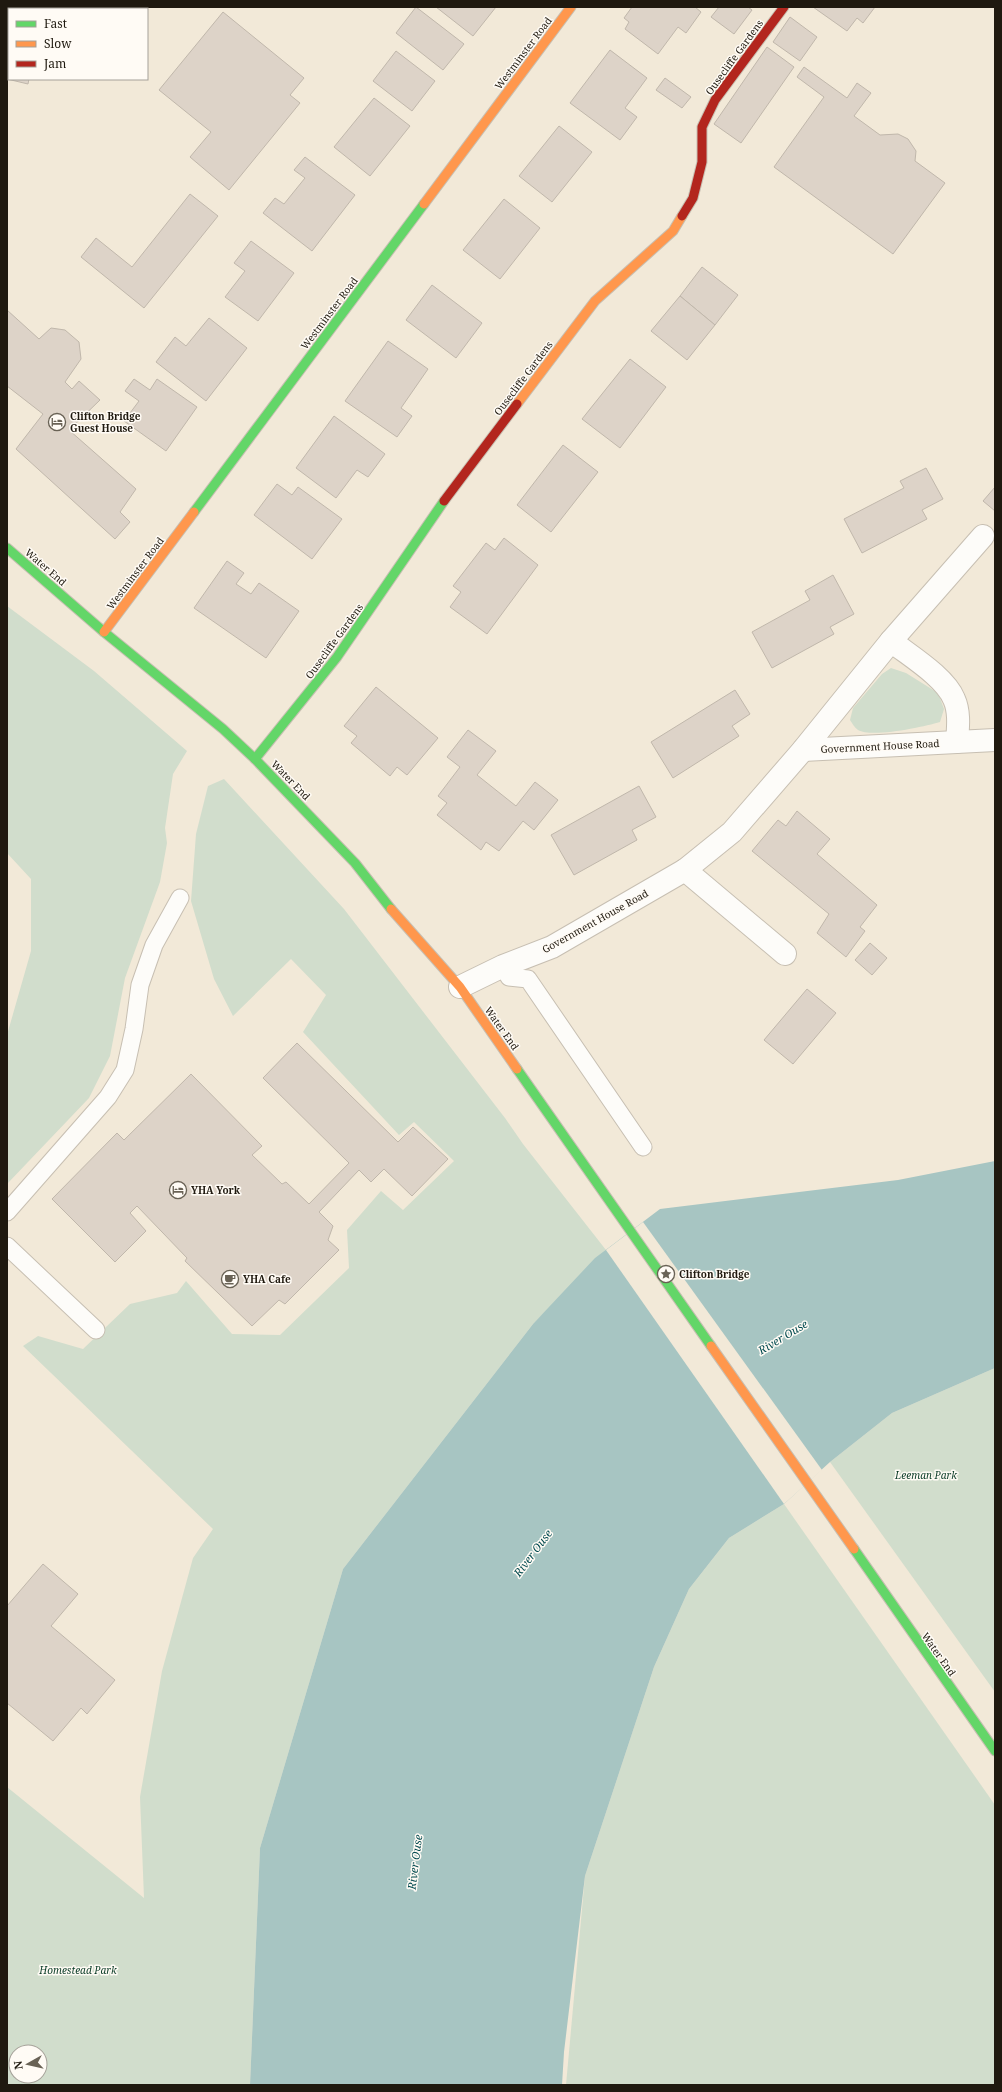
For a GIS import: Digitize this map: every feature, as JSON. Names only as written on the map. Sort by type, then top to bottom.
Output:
[{"type":"street","name":"Westminster Road","points":[[104,632],[571,7]]},
{"type":"street","name":"Ousecliffe Gardens","points":[[255,759],[337,657],[459,480],[595,301],[673,231],[693,198],[702,162],[702,128],[715,100],[784,7]]},
{"type":"street","name":"Government House Road","points":[[460,987],[503,966],[552,947],[685,870],[732,832],[803,750],[891,641],[983,536]]},
{"type":"street","name":"Water End","points":[[7,548],[104,632],[223,729],[255,759],[355,863],[373,888],[460,987],[995,1751]]},
{"type":"street","points":[[891,641],[946,685],[955,700],[958,716],[957,742]]},
{"type":"street","name":"Government House Road","points":[[803,750],[995,740]]},
{"type":"street","points":[[685,870],[785,954]]},
{"type":"lane","points":[[7,1212],[108,1097],[125,1070],[134,1028],[140,985],[154,945],[180,898]]},
{"type":"lane","points":[[503,966],[509,976],[528,979],[643,1147]]},
{"type":"lane","points":[[7,1246],[96,1330]]},
{"type":"green space","points":[[7,606],[94,671],[187,751],[173,774],[165,828],[167,843],[160,882],[125,978],[110,1056],[89,1098],[7,1184],[7,1035],[31,951],[31,879],[7,853]]},
{"type":"green space","points":[[891,668],[906,673],[938,693],[944,709],[940,722],[910,729],[874,733],[865,732],[856,728],[850,720],[853,708],[882,674]]},
{"type":"green space","name":"Homestead Park","points":[[224,779],[344,909],[505,1118],[523,1144],[606,1250],[533,1324],[343,1569],[260,1848],[250,2085],[7,2085],[7,1787],[144,1898],[140,1797],[162,1671],[193,1558],[213,1529],[23,1346],[38,1336],[83,1349],[130,1304],[177,1293],[186,1281],[232,1334],[280,1335],[349,1268],[347,1230],[381,1191],[403,1210],[454,1161],[414,1122],[399,1135],[303,1032],[326,995],[291,959],[233,1016],[214,979],[191,901],[196,834],[208,786]]},
{"type":"green space","name":"Leeman Park","points":[[995,1368],[995,1692],[830,1462],[892,1413]]},
{"type":"green space","points":[[784,1504],[995,1805],[995,2085],[566,2085],[585,1876],[654,1667],[689,1589],[729,1538]]},
{"type":"water","name":"River Ouse","points":[[995,1161],[995,1368],[892,1413],[830,1462],[784,1504],[729,1538],[689,1589],[654,1667],[585,1876],[564,2052],[562,2085],[250,2085],[260,1848],[343,1569],[533,1324],[595,1258],[660,1209],[898,1180]]},
{"type":"pier","name":"Clifton Bridge","points":[[643,1222],[822,1470],[784,1504],[606,1250]]},
{"type":"building","points":[[416,7],[464,44],[443,70],[396,33]]},
{"type":"building","points":[[436,7],[496,7],[473,36]]},
{"type":"building","points":[[632,7],[695,7],[701,12],[686,33],[678,27],[658,54],[625,29],[629,22],[624,18]]},
{"type":"building","points":[[719,7],[748,7],[752,10],[734,34],[711,17]]},
{"type":"building","points":[[813,7],[875,7],[863,23],[857,18],[847,31]]},
{"type":"building","points":[[223,12],[304,78],[290,95],[300,103],[229,190],[190,157],[211,132],[159,90]]},
{"type":"building","points":[[790,17],[817,37],[800,61],[773,42]]},
{"type":"building","points":[[7,32],[8,79],[7,79]]},
{"type":"building","points":[[767,47],[794,67],[741,143],[714,124]]},
{"type":"building","points":[[610,50],[647,78],[625,108],[637,117],[620,140],[570,103]]},
{"type":"building","points":[[396,51],[435,81],[412,111],[373,81]]},
{"type":"building","points":[[804,67],[847,98],[857,83],[871,93],[854,116],[880,135],[898,134],[908,139],[916,151],[915,161],[945,183],[893,254],[774,167],[824,97],[797,77]]},
{"type":"building","points":[[665,78],[691,97],[682,108],[656,90]]},
{"type":"building","points":[[11,80],[29,80],[28,84]]},
{"type":"building","points":[[374,98],[410,126],[370,176],[334,147]]},
{"type":"building","points":[[559,126],[592,152],[552,202],[519,176]]},
{"type":"building","points":[[305,157],[355,195],[312,251],[263,213],[275,198],[284,204],[305,178],[294,170]]},
{"type":"building","points":[[190,194],[218,216],[144,308],[81,257],[96,238],[132,267]]},
{"type":"building","points":[[504,199],[540,228],[500,279],[463,250]]},
{"type":"building","points":[[251,241],[294,273],[258,321],[225,297],[245,271],[234,263]]},
{"type":"building","points":[[702,267],[738,295],[715,325],[680,296]]},
{"type":"building","points":[[432,285],[482,323],[456,358],[406,320]]},
{"type":"building","points":[[680,296],[715,325],[687,360],[651,331]]},
{"type":"building","name":"Clifton Bridge Guest House","points":[[7,310],[39,339],[51,328],[65,330],[79,342],[81,359],[65,382],[72,389],[79,381],[100,400],[69,430],[136,489],[120,512],[130,522],[115,539],[16,449],[43,414],[7,386]]},
{"type":"building","points":[[209,318],[247,348],[206,401],[156,362],[175,337],[186,346]]},
{"type":"building","points":[[388,341],[428,369],[401,408],[412,416],[397,437],[345,401]]},
{"type":"building","points":[[630,359],[666,387],[620,448],[582,419]]},
{"type":"building","points":[[134,379],[150,390],[157,379],[197,407],[166,451],[124,421],[139,401],[125,391]]},
{"type":"building","points":[[334,416],[385,454],[368,477],[357,470],[336,498],[296,468]]},
{"type":"building","points":[[563,445],[598,472],[551,532],[517,505]]},
{"type":"building","points":[[926,468],[943,499],[922,510],[927,519],[862,553],[844,519],[904,488],[900,481]]},
{"type":"building","points":[[277,484],[292,495],[298,487],[342,519],[312,559],[254,515]]},
{"type":"building","points":[[995,487],[995,511],[983,501]]},
{"type":"building","points":[[504,538],[538,565],[487,634],[450,607],[461,592],[453,586],[486,543],[495,550]]},
{"type":"building","points":[[227,561],[244,573],[236,584],[251,594],[259,583],[299,611],[266,658],[194,608]]},
{"type":"building","points":[[833,575],[854,614],[830,627],[834,634],[772,668],[752,632],[810,600],[805,591]]},
{"type":"building","points":[[376,687],[438,738],[407,775],[397,767],[390,776],[351,743],[357,736],[344,726]]},
{"type":"building","points":[[735,690],[750,714],[732,726],[739,736],[673,778],[651,742]]},
{"type":"building","points":[[468,730],[496,751],[477,775],[516,806],[535,782],[558,800],[534,830],[523,821],[499,851],[486,842],[481,850],[437,815],[447,803],[438,796],[460,767],[447,757]]},
{"type":"building","points":[[639,786],[656,817],[632,830],[637,840],[574,875],[551,835]]},
{"type":"building","points":[[797,811],[830,839],[817,854],[877,905],[860,927],[865,931],[846,957],[817,933],[829,914],[752,851],[778,820],[786,826]]},
{"type":"building","points":[[870,943],[887,958],[872,975],[855,960]]},
{"type":"building","points":[[807,989],[836,1013],[793,1064],[764,1040]]},
{"type":"building","name":"YHA York","points":[[297,1043],[398,1142],[413,1127],[448,1159],[412,1196],[384,1169],[371,1182],[359,1170],[319,1212],[333,1226],[328,1240],[339,1250],[285,1304],[279,1300],[252,1326],[185,1261],[187,1258],[137,1206],[130,1213],[146,1231],[115,1262],[52,1199],[117,1133],[124,1140],[191,1074],[262,1146],[252,1155],[282,1184],[286,1182],[309,1204],[349,1163],[263,1078]]},
{"type":"building","points":[[43,1564],[78,1594],[51,1626],[115,1680],[87,1714],[81,1708],[53,1741],[7,1703],[7,1606]]},
{"type":"traffic: fast","points":[[194,512],[424,204]]},
{"type":"traffic: fast","points":[[255,759],[337,657],[444,501]]},
{"type":"traffic: fast","points":[[7,548],[104,632],[223,729],[255,759],[355,863],[391,909]]},
{"type":"traffic: fast","points":[[517,1069],[711,1346]]},
{"type":"traffic: fast","points":[[854,1549],[995,1751]]},
{"type":"traffic: slow","points":[[424,204],[571,7]]},
{"type":"traffic: slow","points":[[517,404],[595,301],[673,231],[682,216]]},
{"type":"traffic: slow","points":[[104,632],[194,512]]},
{"type":"traffic: slow","points":[[391,909],[460,987],[517,1069]]},
{"type":"traffic: slow","points":[[711,1346],[854,1549]]},
{"type":"traffic: jam","points":[[682,216],[693,198],[702,162],[702,127],[715,100],[784,7]]},
{"type":"traffic: jam","points":[[444,501],[517,404]]},
{"type":"place","name":"Clifton Bridge Guest House","points":[[57,422]]},
{"type":"place","name":"YHA York","points":[[178,1190]]},
{"type":"place","name":"Clifton Bridge","points":[[666,1274]]},
{"type":"place","name":"YHA Cafe","points":[[230,1279]]}]
